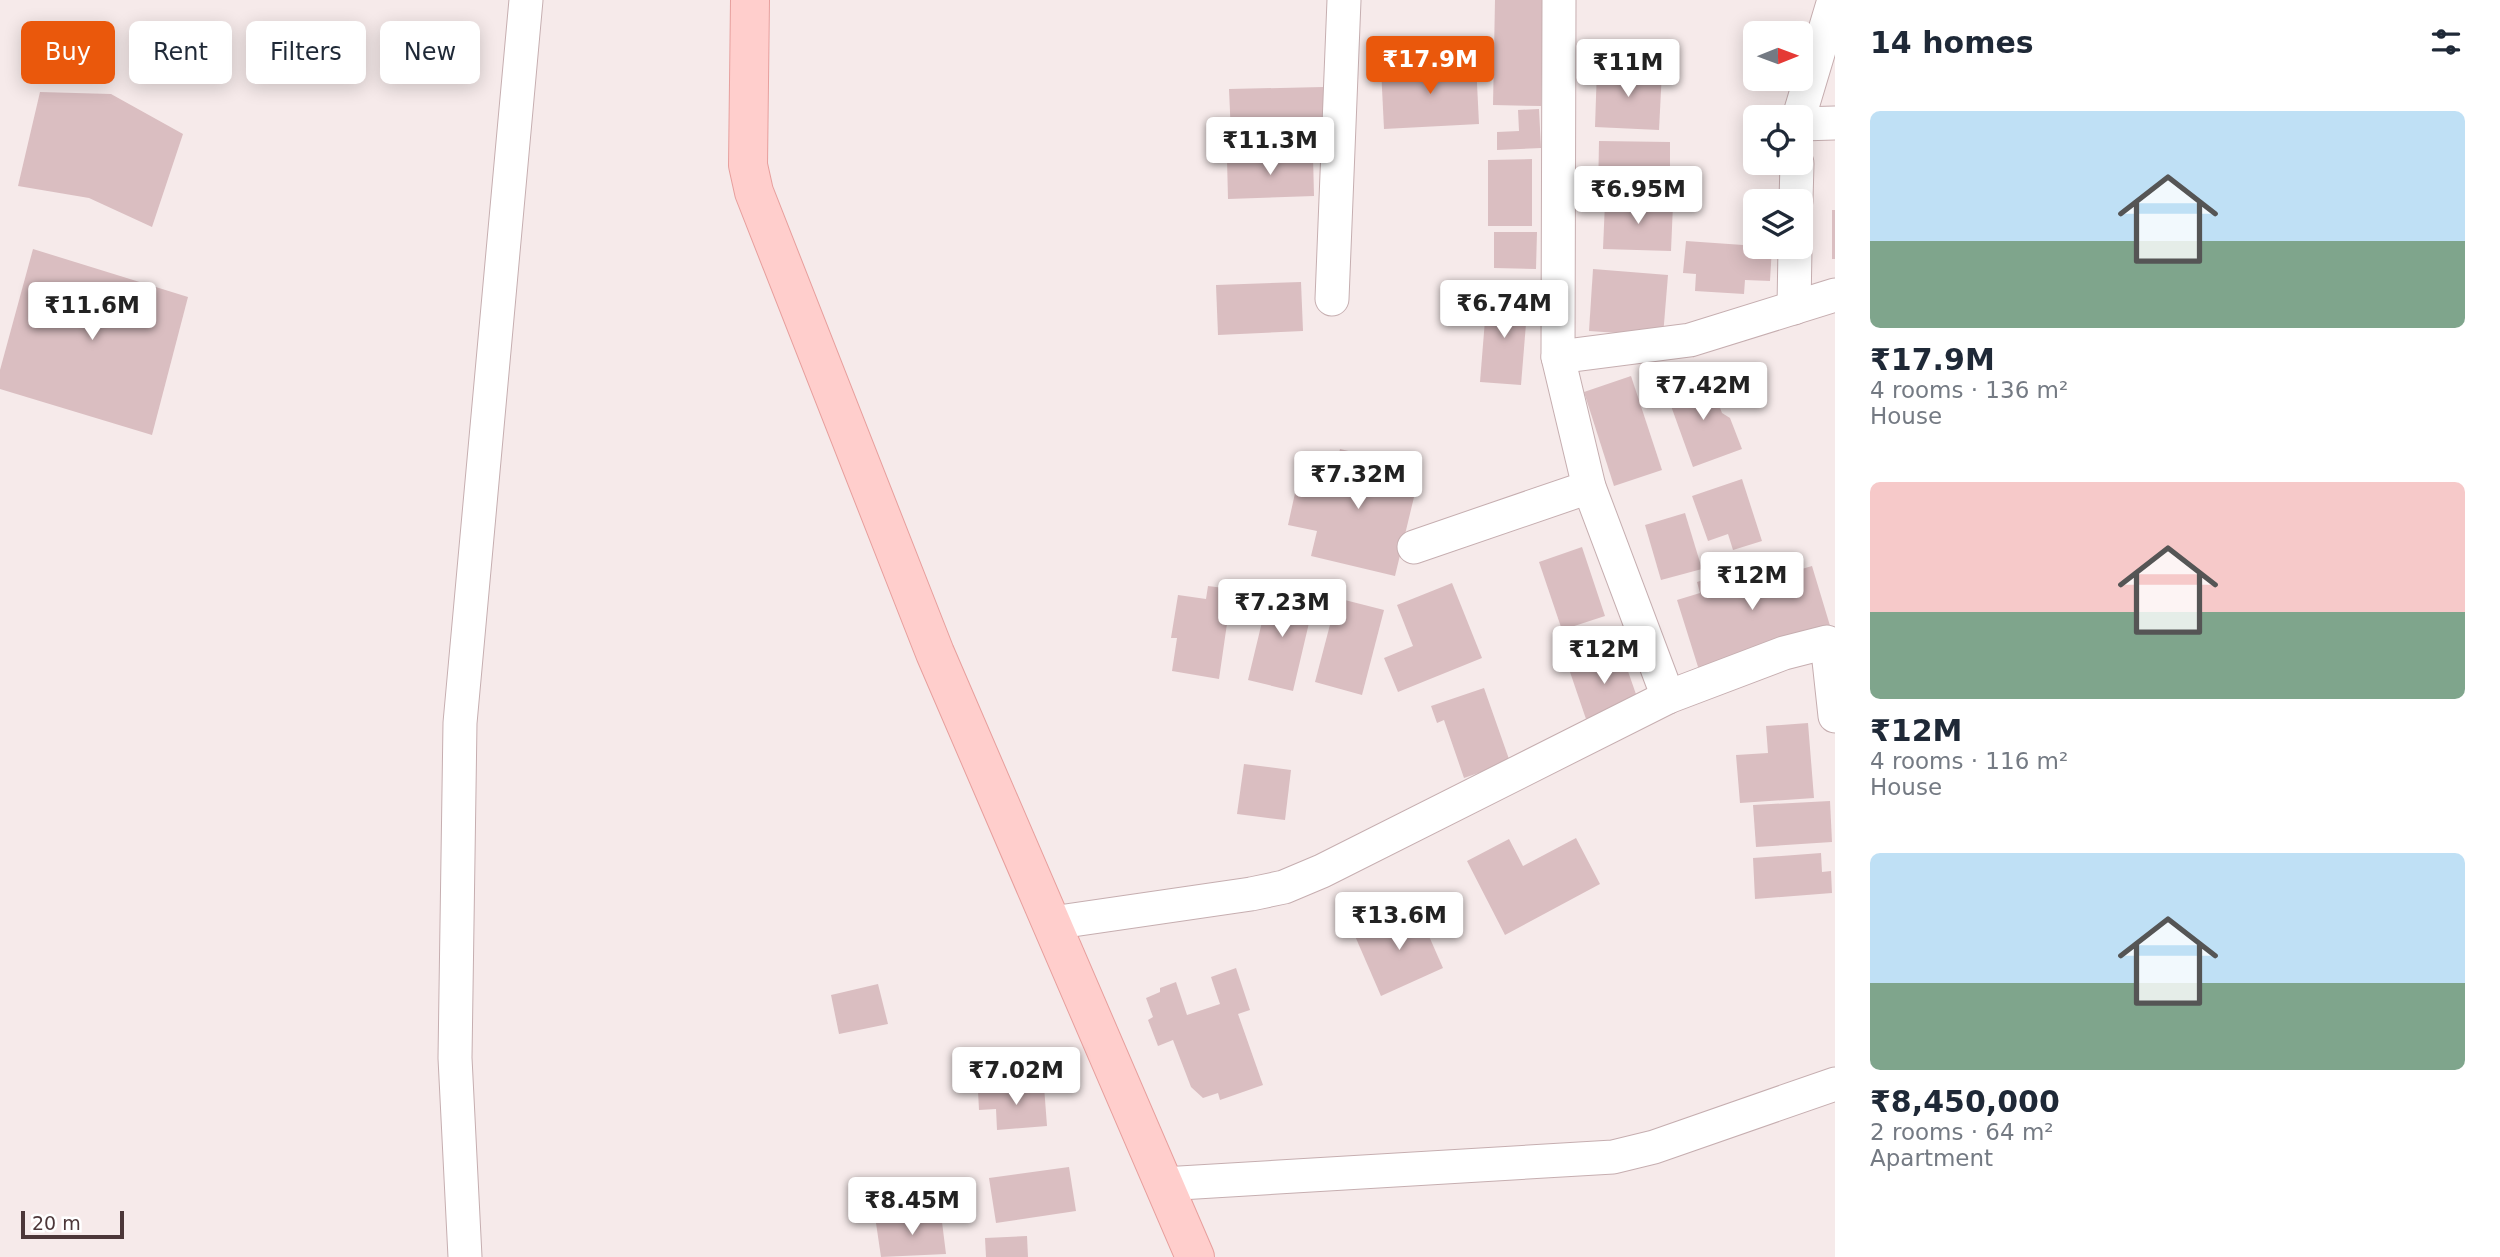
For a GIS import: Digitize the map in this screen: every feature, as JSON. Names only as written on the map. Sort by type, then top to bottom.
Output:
[{"type":"main road","points":[[750,0],[748,165],[754,192],[935,653],[1195,1257]]},
{"type":"street","points":[[465,1257],[455,1058],[460,723],[527,0]]},
{"type":"street","points":[[1332,299],[1344,0]]},
{"type":"street","points":[[1559,0],[1558,357],[1589,487],[1668,697]]},
{"type":"street","points":[[1803,105],[1834,0]]},
{"type":"street","points":[[1813,124],[1835,123]]},
{"type":"street","points":[[1794,308],[1795,259]]},
{"type":"street","points":[[1558,357],[1690,340],[1835,295]]},
{"type":"street","points":[[1414,547],[1589,487]]},
{"type":"street","points":[[1052,923],[1284,887],[1322,872],[1668,697],[1784,653],[1831,641],[1835,716]]},
{"type":"street","points":[[1163,1184],[1613,1157],[1654,1147],[1835,1084]]},
{"type":"building","points":[[1495,0],[1544,0],[1541,106],[1493,105]]},
{"type":"building","points":[[1476,63],[1479,124],[1384,129],[1381,68]]},
{"type":"building","points":[[1597,68],[1662,71],[1659,130],[1595,127]]},
{"type":"building","points":[[1323,87],[1325,132],[1231,135],[1229,89]]},
{"type":"building","points":[[40,92],[111,94],[183,134],[152,227],[89,198],[18,186]]},
{"type":"building","points":[[1539,109],[1541,148],[1497,150],[1497,132],[1519,131],[1518,110]]},
{"type":"building","points":[[1599,141],[1670,142],[1670,196],[1598,195]]},
{"type":"building","points":[[1313,156],[1314,196],[1228,199],[1227,159]]},
{"type":"building","points":[[1532,159],[1532,226],[1488,226],[1488,160]]},
{"type":"building","points":[[1605,202],[1673,204],[1671,251],[1603,249]]},
{"type":"building","points":[[1832,210],[1835,210],[1835,259],[1832,259]]},
{"type":"building","points":[[1494,232],[1537,232],[1536,269],[1494,268]]},
{"type":"building","points":[[1686,241],[1743,245],[1743,259],[1771,259],[1770,281],[1745,280],[1744,294],[1695,291],[1696,274],[1683,273]]},
{"type":"building","points":[[33,249],[188,297],[152,435],[0,389],[0,370]]},
{"type":"building","points":[[1593,269],[1668,275],[1663,336],[1589,331]]},
{"type":"building","points":[[1301,282],[1303,331],[1218,335],[1216,285]]},
{"type":"building","points":[[1487,295],[1528,299],[1521,385],[1480,382]]},
{"type":"building","points":[[1631,376],[1662,470],[1614,486],[1584,392]]},
{"type":"building","points":[[1708,376],[1722,413],[1730,418],[1742,449],[1693,467],[1666,392]]},
{"type":"building","points":[[1340,449],[1421,468],[1395,576],[1311,556],[1317,531],[1288,525],[1299,475],[1332,483]]},
{"type":"building","points":[[1742,479],[1762,541],[1733,550],[1728,534],[1708,541],[1692,496]]},
{"type":"building","points":[[1685,513],[1702,569],[1661,580],[1645,525]]},
{"type":"building","points":[[1582,547],[1605,616],[1562,630],[1539,562]]},
{"type":"building","points":[[1776,557],[1781,575],[1812,566],[1831,629],[1699,670],[1677,600],[1700,593],[1697,582]]},
{"type":"building","points":[[1452,583],[1482,658],[1398,692],[1384,658],[1413,646],[1397,605]]},
{"type":"building","points":[[1284,585],[1316,593],[1293,691],[1248,680],[1268,597],[1280,600]]},
{"type":"building","points":[[1208,586],[1232,589],[1219,679],[1172,671],[1177,638],[1171,638],[1178,595],[1206,599]]},
{"type":"building","points":[[1337,598],[1384,610],[1362,695],[1315,682]]},
{"type":"building","points":[[1622,654],[1638,700],[1586,719],[1570,672]]},
{"type":"building","points":[[1484,688],[1510,762],[1464,778],[1444,720],[1437,723],[1431,706]]},
{"type":"building","points":[[1808,723],[1814,798],[1740,803],[1736,755],[1768,753],[1766,726]]},
{"type":"building","points":[[1244,764],[1291,770],[1285,820],[1237,814]]},
{"type":"building","points":[[1830,801],[1832,842],[1756,847],[1753,805]]},
{"type":"building","points":[[1576,838],[1600,884],[1505,935],[1467,861],[1509,839],[1523,866]]},
{"type":"building","points":[[1821,853],[1822,872],[1831,871],[1832,893],[1755,899],[1753,858]]},
{"type":"building","points":[[1417,909],[1443,968],[1381,996],[1355,936]]},
{"type":"building","points":[[1236,968],[1250,1010],[1238,1014],[1263,1085],[1220,1100],[1218,1093],[1203,1098],[1191,1087],[1173,1040],[1158,1046],[1148,1020],[1153,1017],[1146,998],[1160,992],[1160,988],[1176,982],[1187,1015],[1220,1004],[1211,977]]},
{"type":"building","points":[[878,984],[888,1024],[839,1034],[831,995]]},
{"type":"building","points":[[1044,1086],[1047,1126],[997,1130],[996,1109],[979,1110],[978,1091]]},
{"type":"building","points":[[1069,1167],[1076,1211],[996,1223],[989,1178]]},
{"type":"building","points":[[941,1214],[946,1254],[881,1257],[876,1223]]},
{"type":"building","points":[[1027,1236],[1028,1257],[986,1257],[985,1238]]}]
